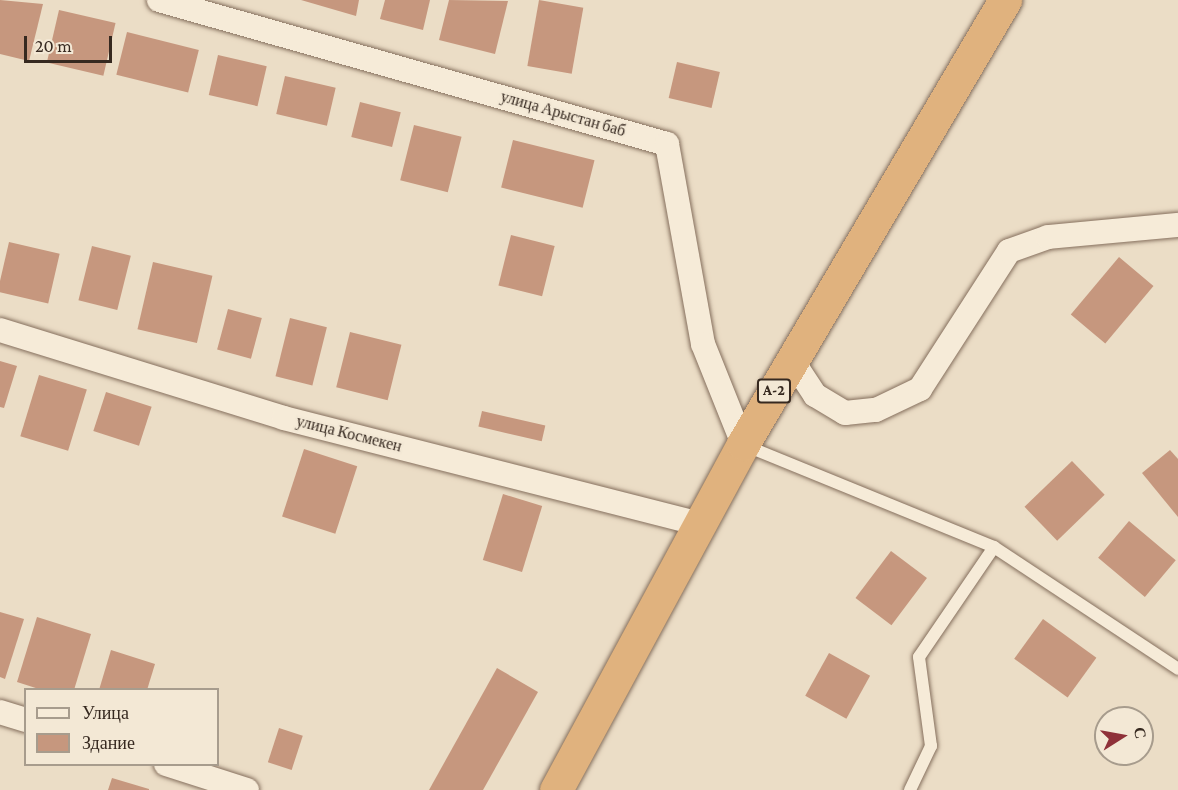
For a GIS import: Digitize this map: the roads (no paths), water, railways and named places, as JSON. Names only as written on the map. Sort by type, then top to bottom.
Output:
[{"type":"highway","name":"A-2","points":[[556,790],[602,700],[701,524],[743,444],[1005,0]]},
{"type":"street","name":"улица Арыстан баб","points":[[159,0],[667,144],[703,344],[743,444]]},
{"type":"street","points":[[792,360],[815,395],[845,413],[876,410],[920,389],[1009,251],[1048,237],[1178,225]]},
{"type":"street","name":"улица Космекен","points":[[0,330],[284,418],[701,524]]},
{"type":"street","points":[[0,712],[24,719]]},
{"type":"street","points":[[169,766],[247,790]]},
{"type":"lane","points":[[743,444],[994,547],[1178,669]]},
{"type":"lane","points":[[910,790],[931,746],[919,657],[994,547]]}]
